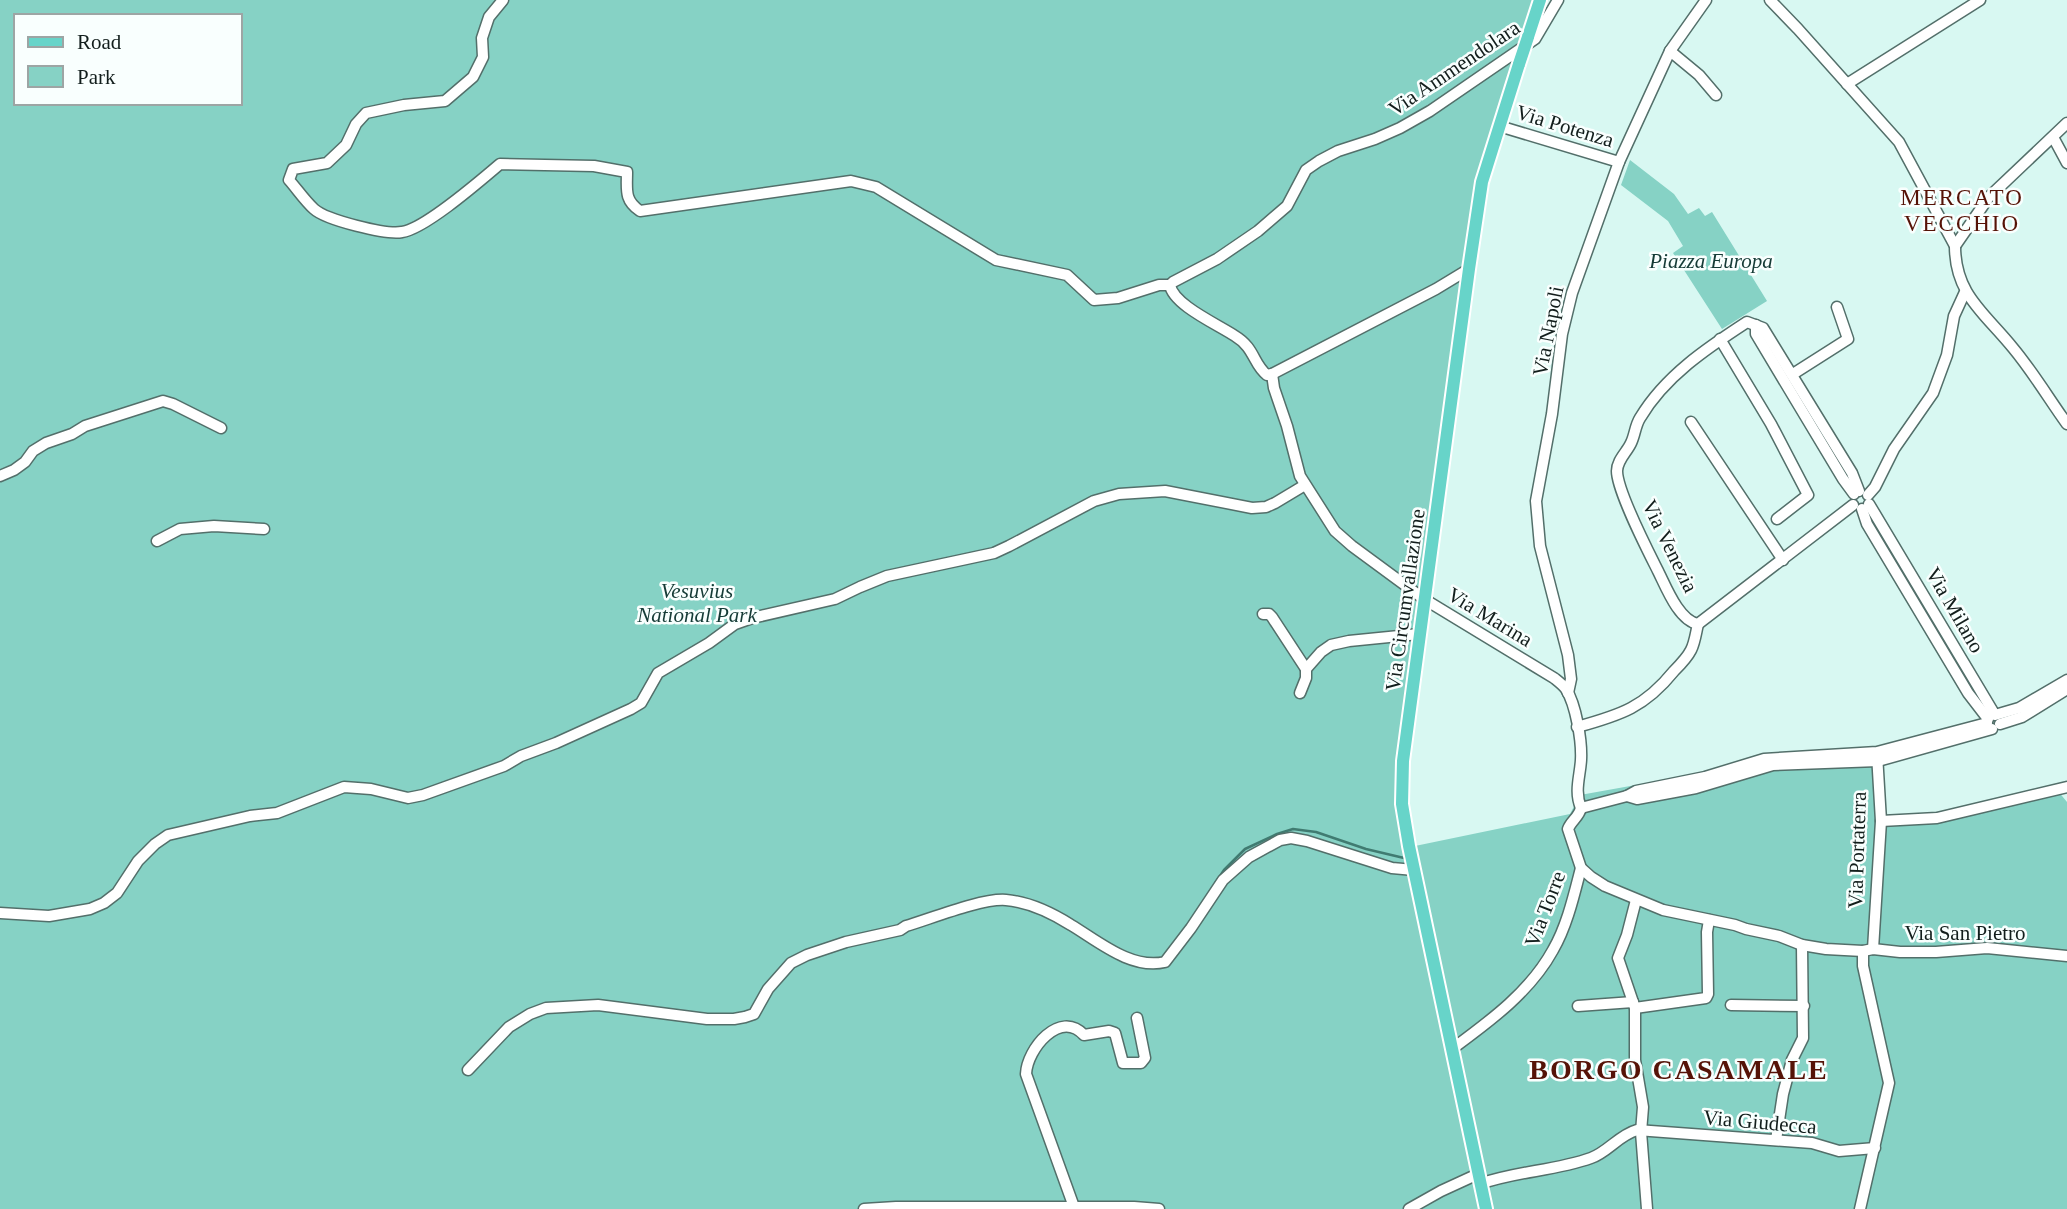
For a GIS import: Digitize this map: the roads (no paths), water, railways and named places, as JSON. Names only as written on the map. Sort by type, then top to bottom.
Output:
[{"type":"main road","name":"Via Circumvallazione","points":[[1486,1209],[1413,866],[1401,790],[1419,634],[1482,182],[1540,0]]},
{"type":"street","name":"Via Ammendolara","points":[[503,0],[489,17],[482,38],[483,57],[473,77],[445,101],[404,105],[366,113],[356,124],[346,145],[327,163],[293,169],[289,180],[315,210],[336,220],[402,233],[420,226],[500,164],[594,166],[627,172],[627,194],[631,204],[640,211],[851,181],[876,187],[996,261],[1068,275],[1094,300],[1118,299],[1159,285],[1170,285],[1217,259],[1258,231],[1287,206],[1306,170],[1338,151],[1375,139],[1430,111],[1535,39],[1559,0]]},
{"type":"street","name":"Via Napoli","points":[[1581,808],[1577,795],[1581,757],[1568,692],[1571,679],[1568,655],[1540,546],[1536,501],[1552,414],[1562,334],[1572,293],[1619,162],[1670,51],[1706,0]]},
{"type":"street","points":[[1770,0],[1899,142],[1955,246],[1955,263],[1965,292],[2014,348],[2067,424]]},
{"type":"street","points":[[1847,84],[1980,0]]},
{"type":"street","points":[[1670,51],[1699,75],[1716,95]]},
{"type":"street","points":[[1955,246],[1989,197],[2067,123]]},
{"type":"street","name":"Via Potenza","points":[[1499,126],[1619,162]]},
{"type":"street","points":[[2053,137],[2067,163]]},
{"type":"street","points":[[1170,285],[1170,291],[1180,300],[1247,345],[1267,375],[1436,289],[1469,269]]},
{"type":"street","name":"Via Venezia","points":[[1720,339],[1685,365],[1648,405],[1638,420],[1632,442],[1618,466],[1617,474],[1623,495],[1670,594],[1687,620],[1698,624],[1875,487],[1894,449],[1933,393],[1947,355],[1954,316],[1965,292]]},
{"type":"street","points":[[1793,374],[1848,339],[1837,307]]},
{"type":"street","points":[[1756,325],[1747,322],[1720,339],[1771,424],[1808,495],[1777,519]]},
{"type":"street","name":"Via Milano","points":[[1992,722],[1861,499],[1843,479],[1756,334],[1756,325],[1763,328],[1793,374],[1852,473],[1861,499],[1867,524],[1973,700],[1992,722]]},
{"type":"street","points":[[0,913],[49,916],[82,911],[104,904],[117,893],[138,861],[168,835],[239,818],[277,813],[344,787],[371,789],[408,798],[423,795],[504,766],[642,703],[658,673],[735,624],[835,599],[887,576],[1009,547],[1094,501],[1119,494],[1165,491],[1231,505],[1266,507],[1305,485],[1294,457],[1272,374]]},
{"type":"street","points":[[0,475],[14,470],[25,462],[33,451],[46,443],[72,434],[85,426],[163,401],[221,428]]},
{"type":"street","points":[[1691,422],[1783,560]]},
{"type":"street","name":"Via Marina","points":[[1305,485],[1335,531],[1352,546],[1424,599],[1554,678],[1568,692]]},
{"type":"street","points":[[157,541],[180,529],[214,526],[264,529]]},
{"type":"street","points":[[1263,614],[1272,617],[1306,669],[1306,678],[1300,693]]},
{"type":"street","points":[[1577,727],[1645,702],[1688,655],[1698,624]]},
{"type":"street","points":[[1306,669],[1331,645],[1419,634]]},
{"type":"street","points":[[1581,867],[1568,829],[1580,814],[1581,808],[1627,796],[1637,799],[1696,788],[1773,765],[1877,756],[1992,722],[2067,680]]},
{"type":"street","points":[[1877,756],[1965,728],[2022,717],[2067,689]]},
{"type":"street","points":[[1965,728],[1974,718],[1973,700]]},
{"type":"street","name":"Via Portaterra","points":[[1860,1209],[1889,1083],[1863,965],[1868,951],[1881,821],[1877,756]]},
{"type":"street","points":[[1881,821],[1937,817],[2067,787]]},
{"type":"street","points":[[468,1070],[509,1027],[546,1008],[598,1005],[707,1018],[734,1020],[745,1017],[754,1014],[768,989],[791,964],[807,955],[846,942],[900,930],[985,902],[1020,902],[1040,909],[1130,960],[1160,964],[1165,962],[1191,928],[1223,880],[1249,857],[1280,840],[1291,838],[1307,841],[1392,868],[1413,866]]},
{"type":"street","name":"Via San Pietro","points":[[1581,867],[1597,882],[1663,910],[1779,936],[1802,945],[1868,951],[1936,952],[1987,948],[2067,956]]},
{"type":"street","name":"Via Torre","points":[[1452,1049],[1515,999],[1552,952],[1581,867]]},
{"type":"street","points":[[1636,900],[1628,935],[1618,958],[1634,1005],[1635,1060],[1643,1107],[1641,1132],[1647,1209]]},
{"type":"street","points":[[1578,1006],[1634,1005],[1706,998],[1709,920]]},
{"type":"street","points":[[1776,1140],[1783,1094],[1792,1060],[1803,1038],[1802,945]]},
{"type":"street","points":[[1731,1005],[1804,1006]]},
{"type":"street","points":[[1074,1207],[1026,1074],[1029,1058],[1052,1030],[1074,1027],[1084,1035],[1109,1031],[1115,1033],[1123,1063],[1141,1063],[1145,1058],[1137,1018]]},
{"type":"street","points":[[1409,1209],[1441,1191],[1479,1179],[1567,1166],[1593,1157],[1625,1135],[1637,1130],[1641,1132]]},
{"type":"street","name":"Via Giudecca","points":[[1641,1132],[1817,1143],[1839,1151],[1875,1148]]},
{"type":"street","points":[[864,1209],[1159,1209]]},
{"type":"waterway","points":[[1216,882],[1245,849],[1293,829],[1316,832],[1366,849],[1404,858]]},
{"type":"district","name":"MERCATO VECCHIO","points":[[1962,210]]},
{"type":"district","name":"BORGO CASAMALE","points":[[1679,1069]]},
{"type":"park label","name":"Piazza Europa","points":[[1711,261]]},
{"type":"park label","name":"Vesuvius National Park","points":[[697,603]]}]
